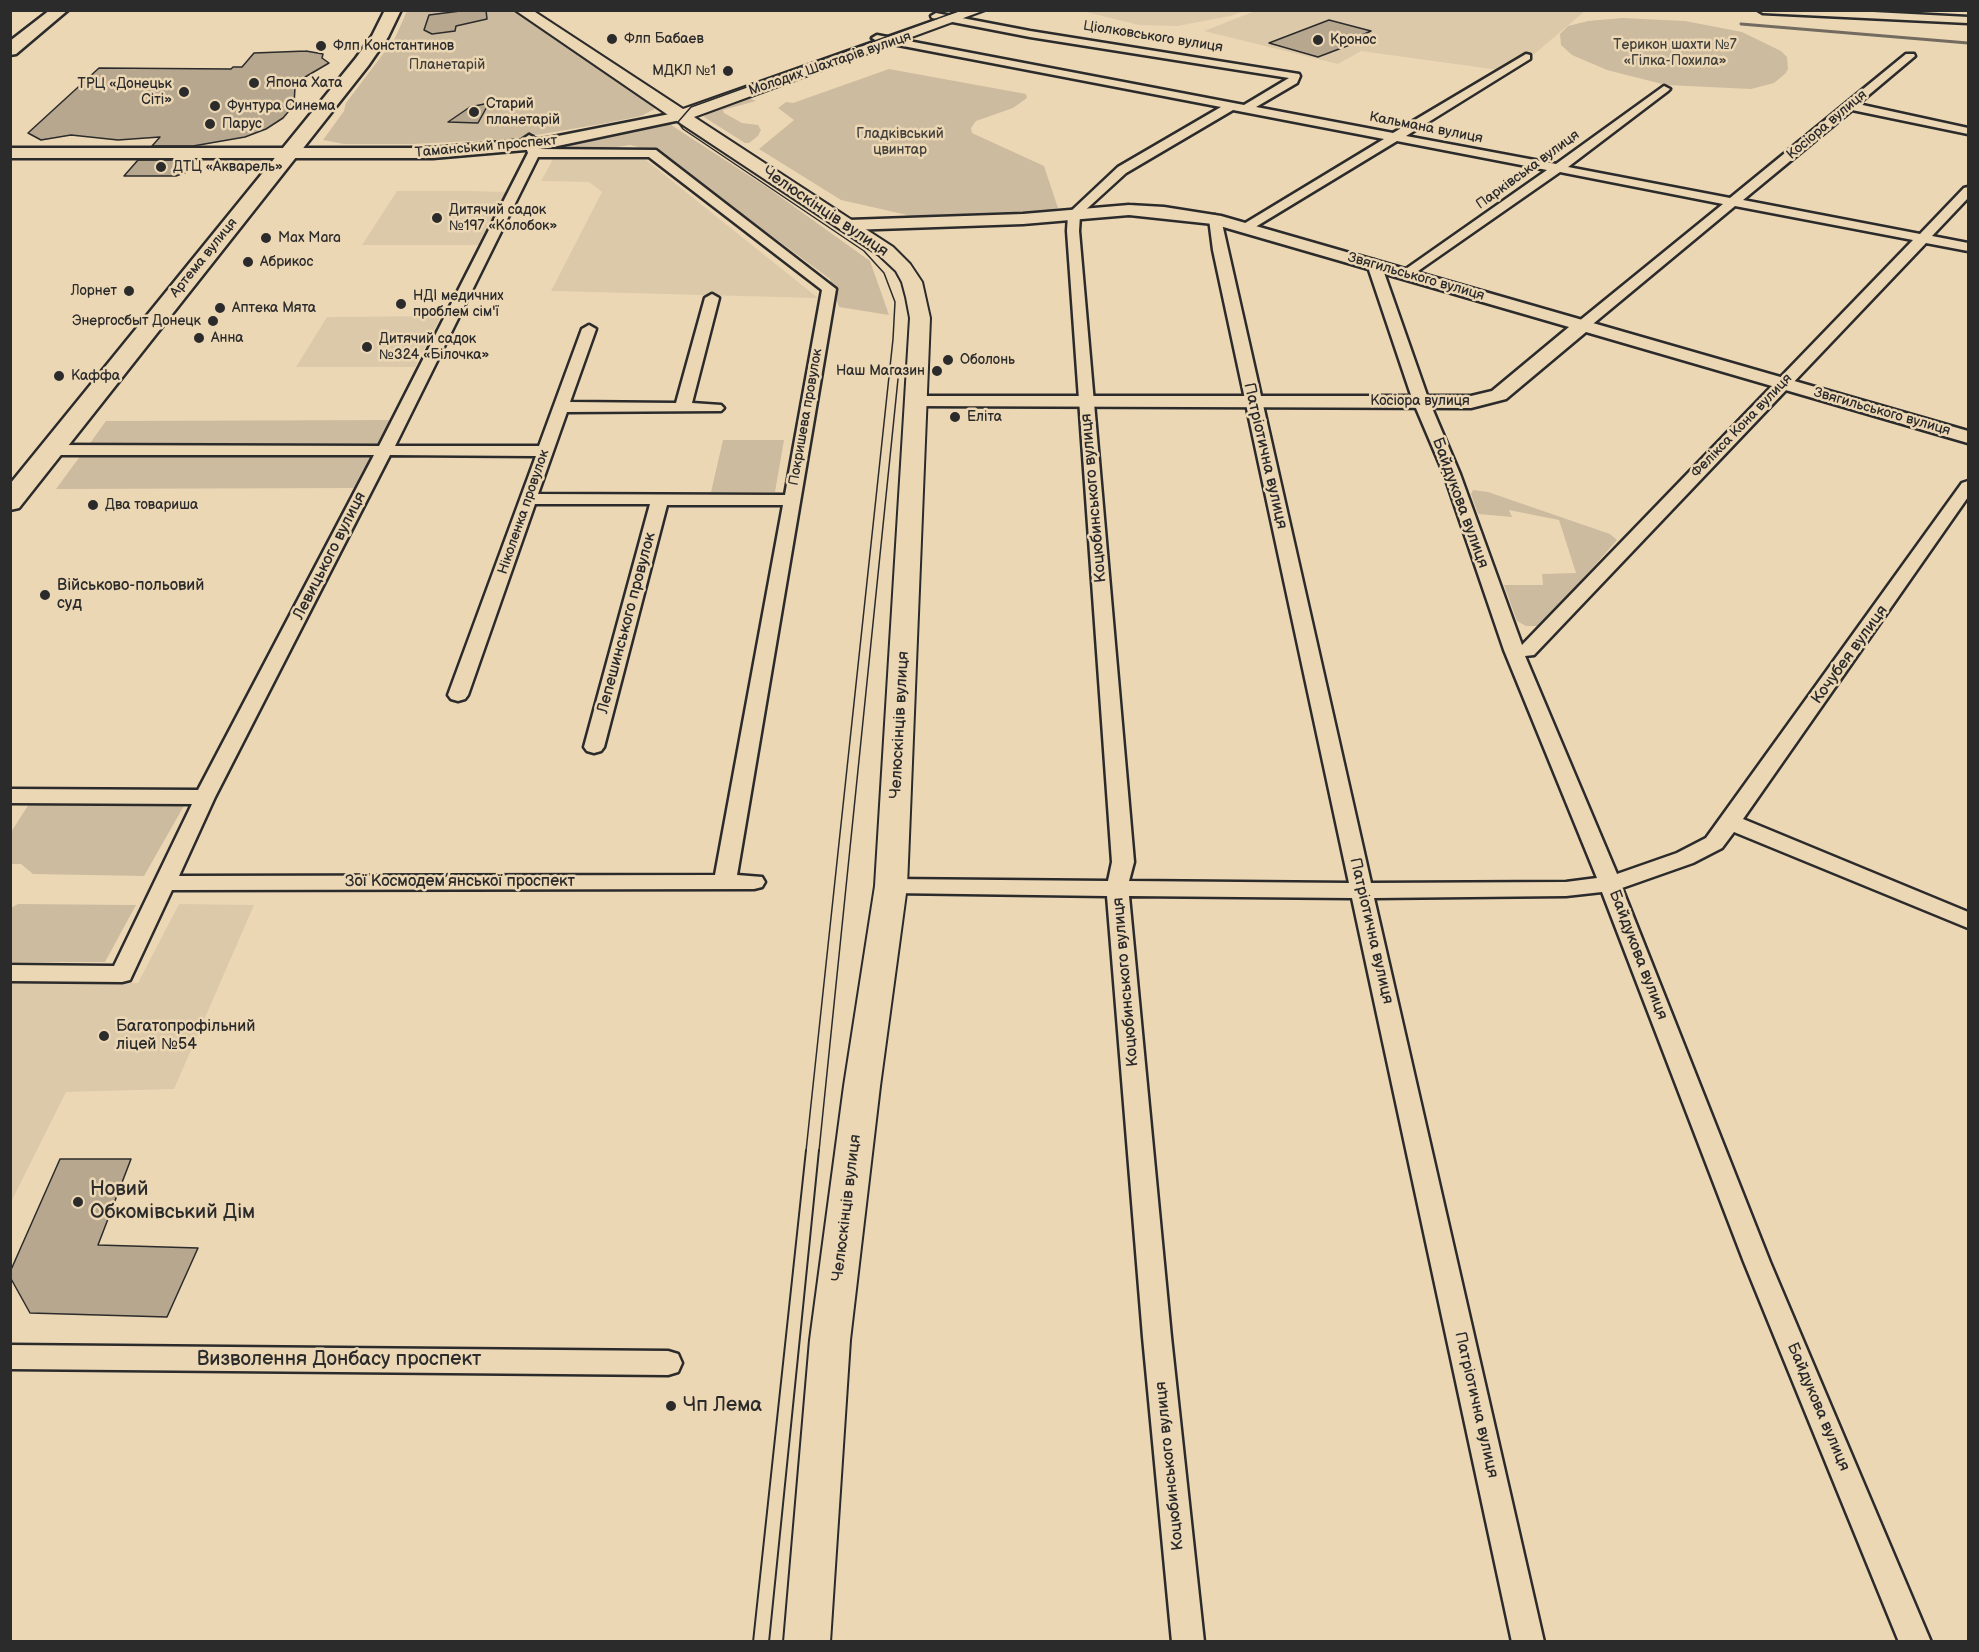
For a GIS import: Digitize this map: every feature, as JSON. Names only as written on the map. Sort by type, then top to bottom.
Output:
[{"type":"main road","points":[[10,50],[60,10]]},
{"type":"main road","name":"Артема вулиця","points":[[10,502],[374,47],[393,10]]},
{"type":"main road","name":"Челюскінців вулиця","points":[[522,10],[886,251],[903,268],[912,282],[920,318],[891,886],[862,1086],[830,1340],[807,1641]]},
{"type":"main road","name":"Молодих Шахтарів вулиця","points":[[676,113],[877,38],[946,16],[978,10]]},
{"type":"main road","name":"Молодих Шахтарів вулиця","points":[[676,113],[893,42],[946,16]]},
{"type":"street","points":[[1763,10],[1968,20]]},
{"type":"street","name":"Ціолковського вулиця","points":[[946,16],[1295,76],[1293,81],[1245,109]]},
{"type":"street","name":"Кальмана вулиця","points":[[877,38],[1968,247]]},
{"type":"street","name":"Косіора вулиця","points":[[916,402],[1253,400],[1471,402],[1499,395],[1910,56]]},
{"type":"street","points":[[1247,228],[1526,57]]},
{"type":"street","name":"Парківська вулиця","points":[[1408,274],[1557,169],[1664,89]]},
{"type":"street","points":[[1074,214],[1122,170],[1231,106]]},
{"type":"street","points":[[1850,106],[1968,131]]},
{"type":"street","name":"Таманський проспект","points":[[10,153],[433,153],[532,146],[610,125],[676,113]]},
{"type":"street","name":"Левицького вулиця","points":[[10,973],[122,974],[205,797],[385,450],[532,146]]},
{"type":"street","name":"Покришева провулок","points":[[532,146],[652,153],[828,289],[725,882]]},
{"type":"street","name":"Фелікса Кона вулиця","points":[[1513,650],[1527,651],[1968,191]]},
{"type":"street","name":"Звягильського вулиця","points":[[849,225],[1011,219],[1130,210],[1215,219],[1968,437]]},
{"type":"street","name":"Коцюбинського вулиця","points":[[1074,214],[1072,231],[1124,862],[1118,888],[1157,1337],[1188,1641]]},
{"type":"street","name":"Патріотична вулиця","points":[[1215,219],[1528,1641]]},
{"type":"street","name":"Байдукова вулиця","points":[[1374,264],[1421,401],[1452,474],[1513,650],[1610,884],[1757,1262],[1915,1641]]},
{"type":"street","points":[[683,408],[712,298]]},
{"type":"street","name":"Ніколенка провулок","points":[[458,696],[589,329]]},
{"type":"street","points":[[562,407],[716,408]]},
{"type":"street","points":[[53,450],[545,451]]},
{"type":"street","name":"Кочубея вулиця","points":[[1730,822],[1968,486]]},
{"type":"street","points":[[529,499],[791,500]]},
{"type":"street","name":"Лепешинського провулок","points":[[594,747],[660,499]]},
{"type":"street","points":[[10,796],[205,797]]},
{"type":"street","points":[[891,886],[1362,891],[1566,889],[1610,884],[1685,858],[1714,843],[1730,822],[1968,920]]},
{"type":"street","name":"Зої Космодем’янської проспект","points":[[165,883],[754,882]]},
{"type":"street","name":"Визволення Донбасу проспект","points":[[10,1357],[668,1363]]},
{"type":"shaded area","points":[[1245,10],[1230,16],[1177,26],[1139,25],[1082,11]]},
{"type":"shaded area","points":[[1255,11],[1585,11],[1513,72],[1361,51],[1338,64],[1204,31]]},
{"type":"shaded area","points":[[553,159],[646,160],[818,298],[551,291],[602,192],[589,182],[541,181]]},
{"type":"shaded area","name":"Дитячий садок №197 «Колобок»","points":[[397,191],[508,192],[480,245],[362,245]]},
{"type":"shaded area","name":"Дитячий садок №324 «Білочка»","points":[[441,316],[415,367],[296,367],[327,317]]},
{"type":"shaded area","name":"Багатопрофільний ліцей №54","points":[[179,904],[254,905],[174,1089],[66,1092],[11,1202],[11,982],[138,983]]},
{"type":"green space","name":"Планетарій","points":[[407,11],[513,11],[647,100],[655,109],[641,116],[513,139],[412,144],[344,144],[323,140],[344,111],[346,103],[395,38]]},
{"type":"green space","name":"Терикон шахти №7 «Гілка-Похила»","points":[[1622,18],[1685,21],[1742,32],[1781,51],[1787,57],[1788,69],[1774,83],[1751,89],[1666,85],[1607,70],[1572,55],[1561,45],[1560,34],[1568,26],[1588,21]]},
{"type":"green space","name":"Гладківський цвинтар","points":[[889,69],[1026,94],[1027,98],[1013,108],[976,121],[971,128],[972,133],[1044,166],[1058,208],[1041,212],[916,217],[841,200],[759,149],[794,120],[778,108],[786,102],[793,103]]},
{"type":"green space","points":[[746,97],[756,101],[723,110],[724,113],[742,123],[758,125],[761,130],[758,136],[749,143],[745,143],[704,117],[707,112]]},
{"type":"green space","points":[[668,123],[768,188],[870,261],[889,315],[839,307],[830,279],[658,152],[630,145],[583,152],[553,150]]},
{"type":"green space","points":[[391,420],[379,445],[88,446],[106,421]]},
{"type":"green space","points":[[723,440],[784,440],[775,492],[711,492]]},
{"type":"green space","points":[[373,454],[357,488],[56,489],[81,455]]},
{"type":"green space","points":[[1473,490],[1488,492],[1610,534],[1617,540],[1544,623],[1539,626],[1526,626],[1517,621],[1504,585],[1543,585],[1542,574],[1576,573],[1559,520],[1509,510],[1512,517],[1478,514],[1471,494]]},
{"type":"green space","points":[[31,801],[185,804],[144,876],[33,874],[21,864],[11,864],[11,832]]},
{"type":"green space","points":[[18,904],[136,905],[105,962],[11,962],[11,908]]},
{"type":"building","points":[[486,10],[487,19],[456,26],[455,31],[432,34],[424,30],[429,15]]},
{"type":"building","name":"Кронос","points":[[1329,20],[1371,31],[1360,36],[1368,38],[1318,57],[1269,43]]},
{"type":"building","name":"ТРЦ «Донецьк Сіті»","points":[[306,51],[323,54],[322,58],[329,63],[300,80],[295,87],[294,105],[283,118],[266,129],[245,137],[193,146],[152,146],[160,137],[118,140],[71,135],[41,140],[28,133],[99,68],[231,69],[242,67],[254,53]]},
{"type":"building","name":"Старий планетарій","points":[[489,103],[478,123],[448,122],[470,107]]},
{"type":"building","name":"ДТЦ «Акварель»","points":[[138,160],[194,160],[195,163],[187,172],[176,176],[124,176]]},
{"type":"building","name":"Новий Обкомівський Дім","points":[[60,1159],[131,1159],[98,1245],[198,1248],[167,1317],[30,1313],[10,1277],[10,1272]]},
{"type":"waterway","points":[[1741,24],[1968,43]]},
{"type":"tram line","points":[[806,1151],[893,339],[895,302],[884,273],[864,251],[683,129],[678,122],[691,107],[961,10]]},
{"type":"tram line","points":[[819,1151],[898,379]]},
{"type":"tram line","points":[[753,1642],[806,1150]]},
{"type":"tram line","points":[[769,1642],[819,1150]]},
{"type":"place","name":"Флп Бабаев","points":[[612,39]]},
{"type":"place","name":"Кронос","points":[[1318,40]]},
{"type":"place","name":"Флп Константинов","points":[[321,46]]},
{"type":"place","name":"МДКЛ №1","points":[[728,71]]},
{"type":"place","name":"Япона Хата","points":[[254,83]]},
{"type":"place","name":"ТРЦ «Донецьк Сіті»","points":[[184,92]]},
{"type":"place","name":"Фунтура Синема","points":[[215,106]]},
{"type":"place","name":"Старий планетарій","points":[[474,112]]},
{"type":"place","name":"Парус","points":[[210,124]]},
{"type":"place","name":"ДТЦ «Акварель»","points":[[161,167]]},
{"type":"place","name":"Дитячий садок №197 «Колобок»","points":[[437,218]]},
{"type":"place","name":"Max Mara","points":[[266,238]]},
{"type":"place","name":"Абрикос","points":[[248,262]]},
{"type":"place","name":"Лорнет","points":[[129,291]]},
{"type":"place","name":"НДІ медичних проблем сім'ї","points":[[401,304]]},
{"type":"place","name":"Аптека Мята","points":[[220,308]]},
{"type":"place","name":"Энергосбыт Донецк","points":[[213,321]]},
{"type":"place","name":"Анна","points":[[199,338]]},
{"type":"place","name":"Дитячий садок №324 «Білочка»","points":[[367,347]]},
{"type":"place","name":"Оболонь","points":[[948,360]]},
{"type":"place","name":"Наш Магазин","points":[[937,371]]},
{"type":"place","name":"Каффа","points":[[59,376]]},
{"type":"place","name":"Еліта","points":[[955,417]]},
{"type":"place","name":"Два товариша","points":[[93,505]]},
{"type":"place","name":"Військово-польовий суд","points":[[45,595]]},
{"type":"place","name":"Багатопрофільний ліцей №54","points":[[104,1036]]},
{"type":"place","name":"Новий Обкомівський Дім","points":[[78,1202]]},
{"type":"place","name":"Чп Лема","points":[[671,1406]]}]
